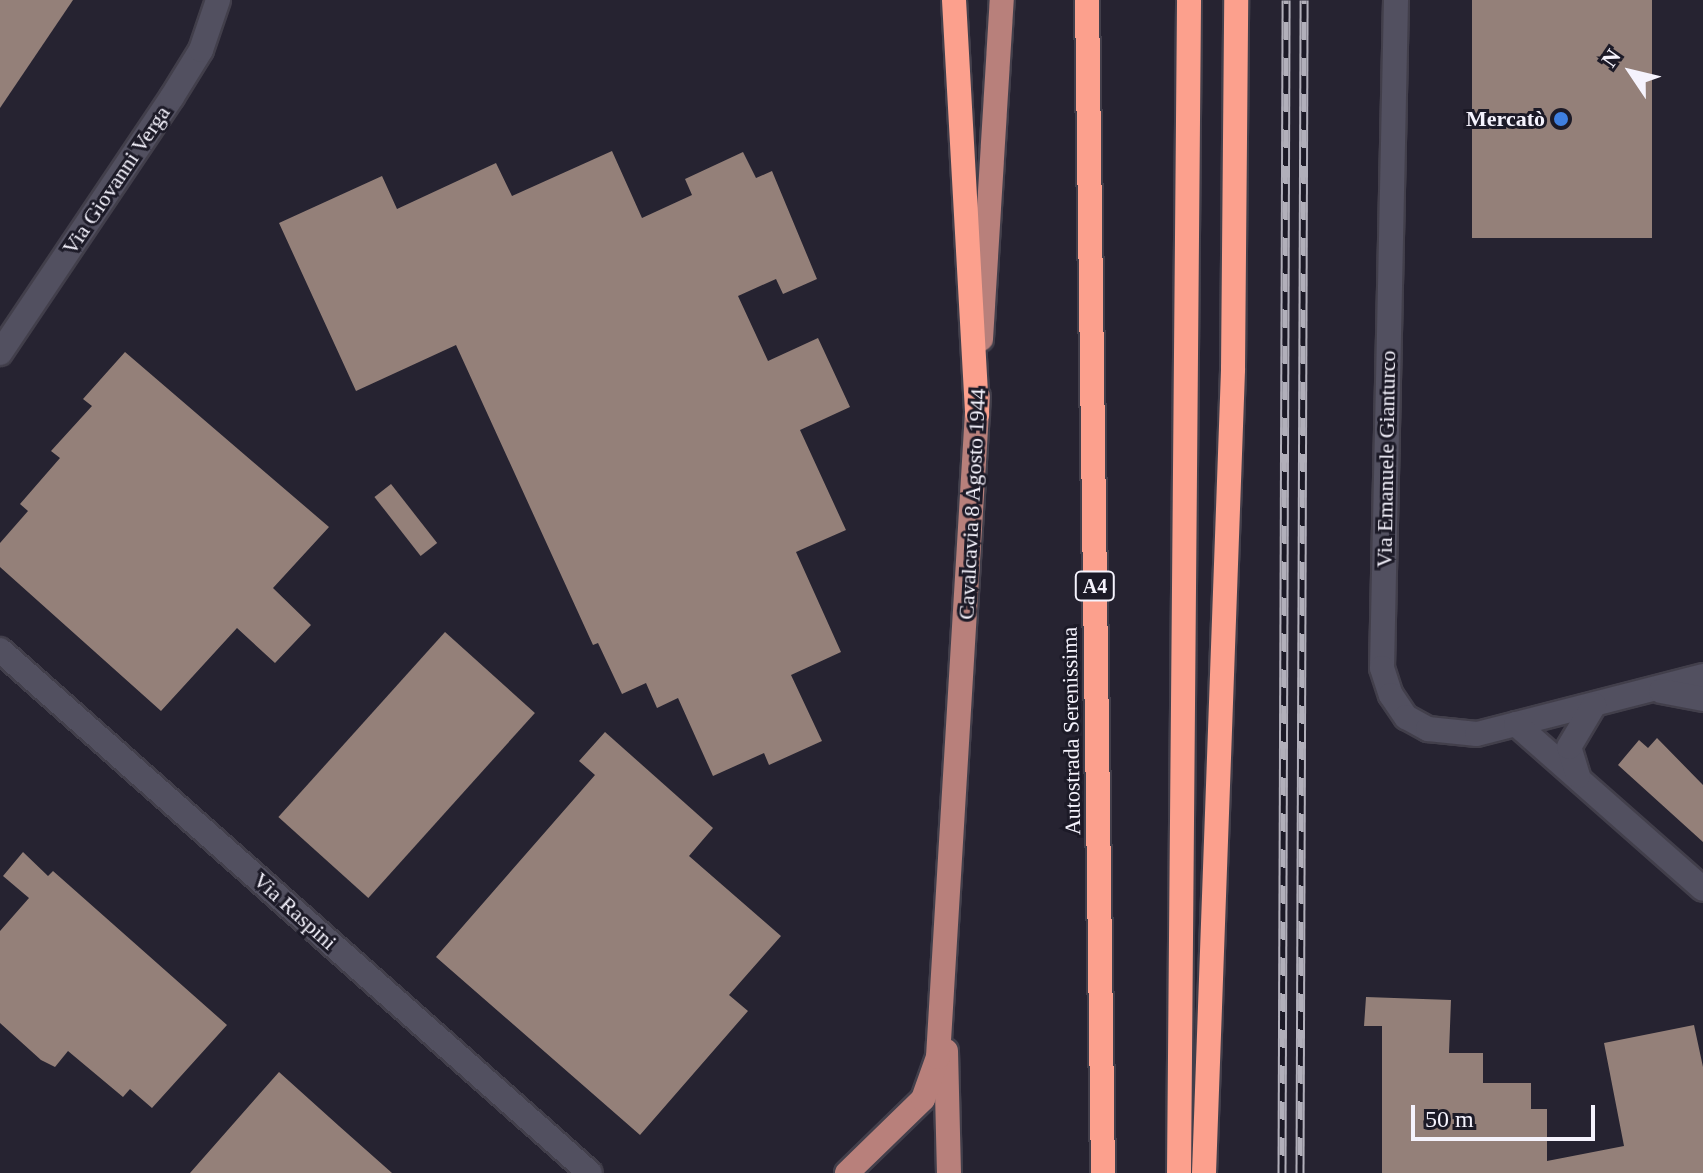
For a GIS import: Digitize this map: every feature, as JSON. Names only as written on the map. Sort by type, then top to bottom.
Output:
[{"type":"highway","points":[[954,0],[977,414]]},
{"type":"highway","name":"Autostrada Serenissima","points":[[1087,0],[1103,1173]]},
{"type":"highway","points":[[1179,1173],[1189,0]]},
{"type":"highway","points":[[1204,1173],[1233,369],[1236,0]]},
{"type":"main road","name":"Cavalcavia 8 Agosto 1944","points":[[847,1173],[923,1099],[938,1057],[944,1009],[1002,0]]},
{"type":"main road","name":"Cavalcavia 8 Agosto 1944","points":[[944,1009],[949,1173]]},
{"type":"street","name":"Via Giovanni Verga","points":[[0,353],[194,62],[218,0]]},
{"type":"street","name":"Via Emanuele Gianturco","points":[[1396,0],[1382,668],[1391,695],[1406,717],[1428,729],[1477,734],[1655,691],[1703,676]]},
{"type":"street","name":"Via Raspini","points":[[0,650],[590,1173]]},
{"type":"street","points":[[1655,691],[1703,699]]},
{"type":"street","points":[[1578,776],[1569,747],[1594,705]]},
{"type":"street","points":[[1516,724],[1703,889]]},
{"type":"building","points":[[0,0],[73,0],[0,108]]},
{"type":"building","name":"Mercatò","points":[[1472,0],[1652,0],[1652,238],[1472,238]]},
{"type":"building","points":[[612,151],[642,218],[692,195],[685,179],[743,152],[756,178],[772,171],[817,279],[783,294],[776,279],[738,296],[768,361],[818,338],[850,407],[800,430],[846,530],[796,552],[841,652],[791,675],[822,741],[769,765],[764,753],[713,776],[678,698],[657,708],[646,683],[622,694],[598,643],[593,645],[456,345],[356,391],[279,223],[382,176],[397,209],[496,163],[512,196]]},
{"type":"building","points":[[125,352],[329,527],[273,588],[311,625],[275,663],[237,628],[161,711],[0,567],[0,543],[28,511],[20,504],[60,458],[51,451],[92,406],[83,399]]},
{"type":"building","points":[[391,484],[437,543],[421,556],[374,497]]},
{"type":"building","points":[[445,632],[535,713],[368,898],[278,817]]},
{"type":"building","points":[[605,732],[713,828],[689,856],[781,936],[729,995],[748,1011],[640,1135],[436,957],[595,775],[579,761]]},
{"type":"building","points":[[1657,738],[1703,785],[1703,842],[1618,765],[1639,740],[1648,748]]},
{"type":"building","points":[[23,852],[48,876],[53,871],[227,1025],[152,1108],[130,1089],[123,1097],[68,1051],[55,1067],[41,1060],[0,1023],[0,931],[29,898],[3,876]]},
{"type":"building","points":[[1366,997],[1451,1000],[1449,1053],[1483,1053],[1483,1083],[1531,1083],[1531,1109],[1547,1109],[1547,1161],[1624,1146],[1604,1043],[1694,1025],[1703,1067],[1703,1173],[1382,1173],[1382,1026],[1364,1026]]},
{"type":"building","points":[[279,1072],[339,1126],[392,1173],[190,1173]]},
{"type":"railway","points":[[1282,1173],[1286,0]]},
{"type":"railway","points":[[1300,1173],[1304,0]]},
{"type":"place","name":"Mercatò","points":[[1561,119]]}]
